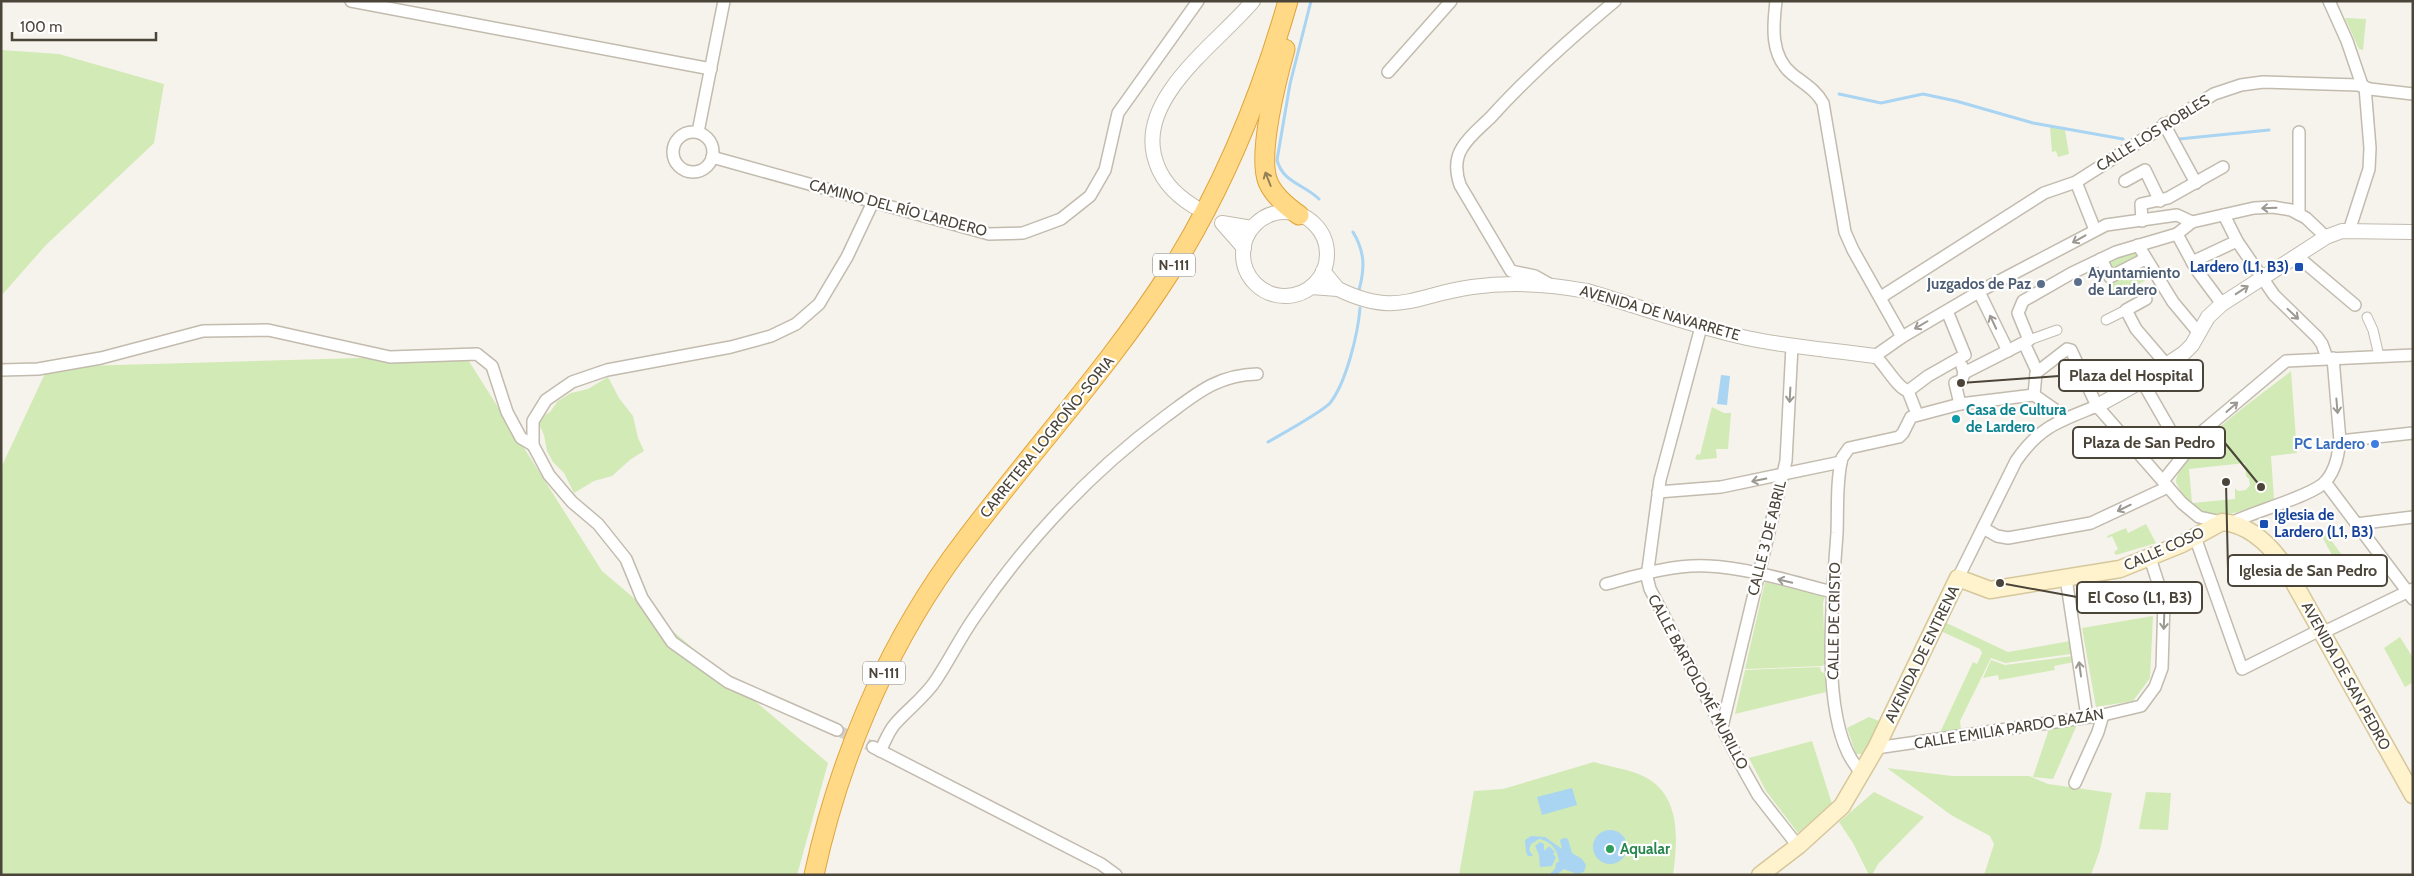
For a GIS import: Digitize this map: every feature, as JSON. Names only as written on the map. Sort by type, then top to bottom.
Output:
[{"type":"highway","name":"CARRETERA LOGROÑO-SORIA","points":[[814,875],[839,782],[859,728],[892,656],[947,564],[1000,493],[1098,374],[1131,330],[1172,269],[1210,201],[1243,130],[1266,70],[1288,1]]},
{"type":"highway","points":[[1298,1],[1279,71],[1264,156],[1264,168],[1268,182],[1276,195],[1299,215]]},
{"type":"main road","name":"CALLE COSO","points":[[1958,578],[1990,590],[2120,569],[2150,558],[2226,522]]},
{"type":"main road","name":"AVENIDA DE SAN PEDRO","points":[[2226,522],[2250,531],[2276,555],[2291,575],[2413,795]]},
{"type":"main road","name":"AVENIDA DE ENTRENA","points":[[1760,875],[1798,846],[1842,806],[1876,748],[1958,578]]},
{"type":"street","points":[[352,1],[711,69]]},
{"type":"street","points":[[698,132],[724,1]]},
{"type":"street","name":"CAMINO DEL RÍO LARDERO","points":[[712,157],[989,234],[1023,233],[1061,219],[1090,196],[1105,170],[1118,113],[1198,1]]},
{"type":"street","points":[[1195,207],[1183,200],[1168,185],[1156,166],[1152,129],[1159,108],[1170,90],[1253,1]]},
{"type":"street","points":[[1388,72],[1450,1]]},
{"type":"street","points":[[1554,287],[1535,276],[1511,271],[1460,185],[1457,176],[1458,159],[1462,148],[1504,103],[1556,52],[1615,1]]},
{"type":"street","points":[[1776,1],[1773,32],[1777,51],[1787,69],[1814,91],[1823,103],[1845,232],[1853,250],[1902,337]]},
{"type":"street","points":[[2098,406],[2142,381],[2188,350],[2208,317],[2222,304],[2262,277],[2337,233],[2370,164],[2363,86],[2348,42],[2329,1]]},
{"type":"street","name":"CALLE LOS ROBLES","points":[[1881,297],[2044,192],[2076,182],[2164,124],[2214,94],[2241,85],[2263,82],[2363,86],[2413,94]]},
{"type":"street","points":[[2164,124],[2196,183]]},
{"type":"street","points":[[698,132],[704,135],[712,144],[712,157],[704,168],[697,171],[683,169],[674,158],[674,144],[684,134],[698,132]]},
{"type":"street","points":[[2299,132],[2299,214]]},
{"type":"street","points":[[2142,221],[2141,204],[2172,196],[2223,167]]},
{"type":"street","points":[[2125,181],[2145,170],[2160,200]]},
{"type":"street","points":[[2076,182],[2095,230]]},
{"type":"street","points":[[2172,196],[2176,215]]},
{"type":"street","points":[[836,730],[728,682],[672,642],[642,598],[626,559],[598,524],[572,502],[549,476],[533,445],[533,421],[546,400],[572,382],[607,370],[732,347],[771,336],[796,324],[819,304],[847,257],[873,202]]},
{"type":"street","points":[[2037,372],[2018,316],[2020,304],[2062,278],[2101,259],[2138,245],[2178,234],[2192,222],[2254,208],[2272,207],[2299,214],[2337,233],[2413,232]]},
{"type":"street","points":[[1311,287],[1323,271],[1327,253],[1324,237],[1315,224],[1299,215],[1286,212],[1270,215],[1252,228],[1244,248],[1246,270],[1254,282],[1266,291],[1289,296],[1311,287],[1338,289]]},
{"type":"street","points":[[1921,414],[1908,391],[1901,387],[1885,365],[1875,356],[1902,337],[1979,292],[2095,230],[2116,223],[2176,215],[2192,222]]},
{"type":"street","points":[[2034,395],[2034,378],[2037,372],[2069,349],[2098,406],[2194,514],[2204,519],[2226,522],[2310,492],[2325,482],[2334,468],[2340,441],[2330,358],[2317,337],[2278,300],[2237,241],[2224,215]]},
{"type":"street","points":[[1244,248],[1217,221],[1252,228]]},
{"type":"street","points":[[2178,234],[2192,262],[2222,304]]},
{"type":"street","points":[[2192,262],[2237,241]]},
{"type":"street","points":[[2138,245],[2173,302],[2198,332]]},
{"type":"street","points":[[2297,256],[2355,305]]},
{"type":"street","points":[[2101,259],[2110,277],[2146,259]]},
{"type":"street","points":[[1323,271],[1338,289]]},
{"type":"street","name":"AVENIDA DE NAVARRETE","points":[[1338,289],[1360,299],[1388,304],[1403,303],[1473,287],[1554,287],[1586,291],[1701,327],[1792,346],[1875,356]]},
{"type":"street","points":[[1979,292],[2008,351]]},
{"type":"street","points":[[2106,320],[2146,299]]},
{"type":"street","points":[[2126,310],[2136,328],[2166,364]]},
{"type":"street","points":[[1908,391],[1928,376],[1965,356],[1947,311]]},
{"type":"street","points":[[2367,317],[2373,330],[2378,356]]},
{"type":"street","name":"CALLE BARTOLOMÉ MURILLO","points":[[1701,327],[1658,492],[1648,573],[1650,589],[1758,795],[1798,846]]},
{"type":"street","points":[[1,370],[38,369],[101,358],[203,331],[268,330],[390,357],[477,354],[492,366],[507,412],[521,438],[533,445]]},
{"type":"street","points":[[1964,373],[2027,341],[2057,330]]},
{"type":"street","name":"CALLE 3 DE ABRIL","points":[[1722,727],[1783,476],[1787,452],[1792,346]]},
{"type":"street","points":[[1983,528],[2003,538],[2091,523],[2166,484],[2184,454],[2204,430],[2280,365],[2293,360],[2413,355]]},
{"type":"street","points":[[1960,360],[1964,373],[1962,380],[1955,384],[1960,404]]},
{"type":"street","points":[[1116,875],[1101,864],[877,749],[895,725],[919,702],[935,681],[975,616],[999,583],[1027,548],[1071,499],[1134,441],[1209,385],[1234,375],[1256,374]]},
{"type":"street","points":[[2142,381],[2184,454]]},
{"type":"street","points":[[1658,492],[1721,487],[1783,476],[1840,462],[1849,448],[1899,437],[1903,434],[1911,417],[1960,404],[2034,395],[2054,409],[2063,420]]},
{"type":"street","name":"AVENIDA DE ENTRENA","points":[[1958,578],[2016,461],[2027,445],[2037,435],[2063,420],[2098,406]]},
{"type":"street","points":[[2340,441],[2413,432]]},
{"type":"street","name":"CALLE DE CRISTO","points":[[1840,462],[1832,592],[1831,658],[1834,697],[1846,749],[1850,759],[1862,774]]},
{"type":"street","points":[[2195,537],[2242,669],[2411,593],[2325,482]]},
{"type":"street","points":[[2356,524],[2413,517]]},
{"type":"street","name":"CALLE EMILIA PARDO BAZÁN","points":[[1876,748],[2103,715],[2141,706],[2155,687],[2162,668],[2164,601],[2150,558]]},
{"type":"street","points":[[1606,584],[1648,573],[1708,566],[1758,574],[1832,592]]},
{"type":"street","points":[[2066,578],[2087,717]]},
{"type":"street","points":[[2075,783],[2098,732],[2103,715]]},
{"type":"green space","points":[[2345,18],[2366,19],[2363,50],[2359,49]]},
{"type":"green space","points":[[1,50],[59,54],[164,84],[154,143],[46,245],[1,296]]},
{"type":"green space","points":[[2050,127],[2065,130],[2069,154],[2058,157],[2056,151],[2052,152]]},
{"type":"green space","points":[[2138,245],[2155,275],[2116,297],[2098,261]]},
{"type":"green space","points":[[465,355],[602,571],[828,763],[797,875],[1,875],[1,468],[48,367]]},
{"type":"green space","points":[[2291,371],[2297,453],[2271,456],[2274,499],[2246,510],[2232,513],[2207,513],[2195,507],[2185,497],[2176,482],[2181,469],[2207,439],[2244,407]],"holes":[[[2245,463],[2246,476],[2249,479],[2250,485],[2246,490],[2238,491],[2235,488],[2235,499],[2192,503],[2189,469]]]},
{"type":"green space","points":[[608,377],[619,398],[633,416],[638,438],[644,451],[631,459],[612,476],[594,481],[574,493],[564,473],[553,462],[547,451],[544,435],[537,420],[550,412],[558,401],[571,393],[588,389]]},
{"type":"green space","points":[[1712,407],[1724,413],[1731,413],[1728,449],[1716,449],[1717,458],[1698,460],[1695,459],[1697,454],[1700,455]]},
{"type":"green space","points":[[2146,524],[2156,543],[2116,555],[2114,552],[2118,549],[2112,536],[2108,538],[2107,536],[2126,528],[2128,533]]},
{"type":"green space","points":[[2325,532],[2358,577],[2347,582],[2320,533]]},
{"type":"green space","points":[[1765,582],[1825,596],[1823,603],[1825,664],[1822,666],[1745,669]]},
{"type":"green space","points":[[2153,616],[2150,678],[2133,701],[2096,707],[2082,628]]},
{"type":"green space","points":[[1938,619],[2008,652],[2076,640],[2078,653],[2005,663],[1991,658],[1960,721],[1961,730],[1936,741],[1973,662],[1977,664],[1982,653],[1980,649],[1934,628]]},
{"type":"green space","points":[[2400,637],[2413,658],[2413,682],[2405,687],[2384,648]]},
{"type":"green space","points":[[2073,656],[2074,662],[2054,666],[2055,670],[1999,680],[1998,675],[1983,678],[1991,660],[2005,665]]},
{"type":"green space","points":[[1820,667],[1821,671],[1825,674],[1826,692],[1735,714],[1745,670]]},
{"type":"green space","points":[[1869,717],[1879,721],[1864,754],[1856,754],[1847,728]]},
{"type":"green space","points":[[2075,721],[2076,727],[2053,779],[2033,777],[2048,732],[2047,725]]},
{"type":"green space","points":[[1812,741],[1832,804],[1798,833],[1766,791],[1749,758]]},
{"type":"green space","name":"Aqualar","points":[[1594,762],[1643,776],[1655,784],[1664,794],[1671,806],[1676,833],[1673,875],[1459,875],[1474,791],[1503,789]]},
{"type":"green space","points":[[1887,768],[1952,776],[2029,776],[2048,784],[2112,793],[2100,850],[2092,872],[2090,875],[1984,875],[1994,844],[1990,836],[1951,815]]},
{"type":"green space","points":[[1874,792],[1924,817],[1878,864],[1872,875],[1869,875],[1853,843],[1839,822]]},
{"type":"green space","points":[[2146,792],[2171,793],[2168,830],[2139,829]]},
{"type":"water","points":[[1721,375],[1730,376],[1727,405],[1717,404]]},
{"type":"water","points":[[1572,788],[1577,805],[1542,815],[1537,797]]},
{"type":"water","name":"Aqualar","points":[[1610,830],[1617,831],[1622,835],[1626,840],[1626,854],[1622,859],[1617,863],[1610,864],[1603,863],[1598,859],[1594,854],[1593,847],[1594,840],[1598,835],[1603,831]]},
{"type":"water","points":[[1531,836],[1545,837],[1562,849],[1560,840],[1568,839],[1572,853],[1582,859],[1586,865],[1584,872],[1577,874],[1564,869],[1556,875],[1549,875],[1555,869],[1556,863],[1559,862],[1557,854],[1550,844],[1539,839],[1531,844],[1529,850],[1533,856],[1528,856],[1525,840]]},
{"type":"water","points":[[1540,842],[1544,844],[1544,851],[1549,846],[1555,852],[1553,854],[1556,857],[1552,866],[1540,867],[1539,855],[1535,846]]},
{"type":"waterway","points":[[1311,1],[1290,84],[1277,160],[1284,174],[1319,199]]},
{"type":"waterway","points":[[1839,94],[1881,103],[1923,94],[1956,101],[2033,123],[2123,139]]},
{"type":"waterway","points":[[2179,139],[2269,130]]},
{"type":"waterway","points":[[1353,232],[1360,246],[1363,260],[1359,290]]},
{"type":"waterway","points":[[1268,442],[1330,403],[1346,371],[1357,331],[1360,308]]},
{"type":"tunnel","points":[[837,730],[873,747]]},
{"type":"place","name":"Lardero (L1, B3)","points":[[2299,267]]},
{"type":"place","name":"Ayuntamiento de Lardero","points":[[2078,282]]},
{"type":"place","name":"Juzgados de Paz","points":[[2041,284]]},
{"type":"place","name":"Plaza del Hospital","points":[[1961,383]]},
{"type":"place","name":"Casa de Cultura de Lardero","points":[[1956,419]]},
{"type":"place","name":"PC Lardero","points":[[2375,444]]},
{"type":"place","name":"Iglesia de San Pedro","points":[[2226,482]]},
{"type":"place","name":"Plaza de San Pedro","points":[[2261,487]]},
{"type":"place","name":"Iglesia de Lardero (L1, B3)","points":[[2264,524]]},
{"type":"place","name":"El Coso (L1, B3)","points":[[2000,583]]},
{"type":"place","name":"Aqualar","points":[[1610,849]]}]
